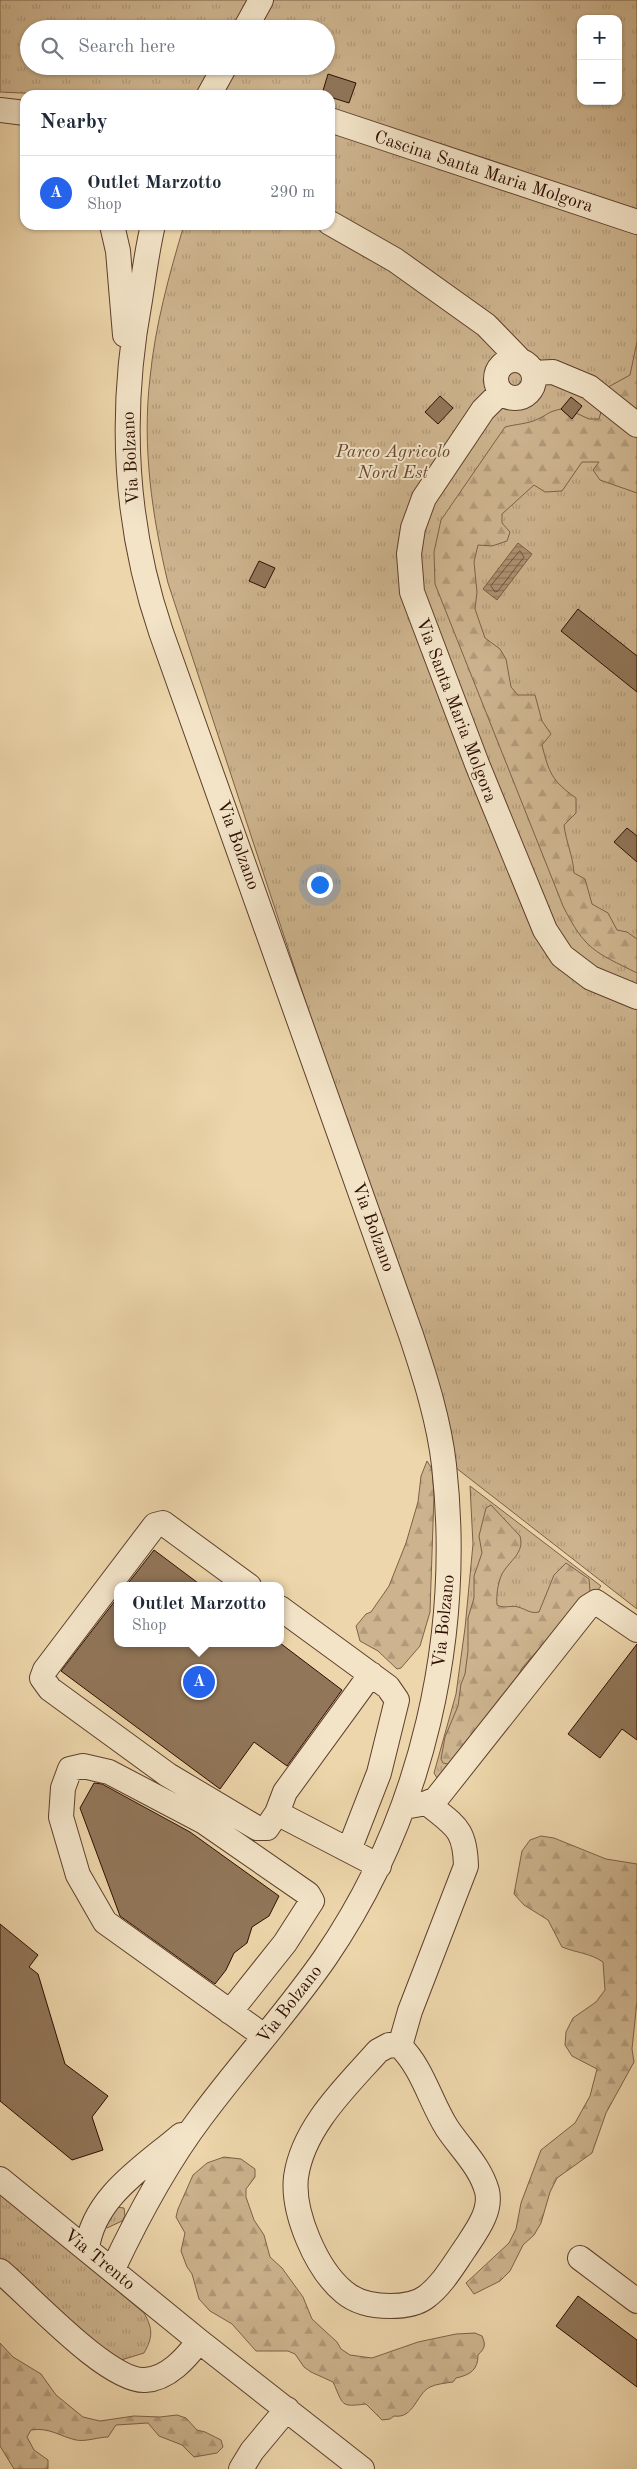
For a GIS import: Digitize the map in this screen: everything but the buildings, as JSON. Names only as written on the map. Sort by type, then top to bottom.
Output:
[{"type":"street","points":[[250,20],[261,0]]},
{"type":"street","points":[[260,20],[270,0]]},
{"type":"street","points":[[212,90],[220,75]]},
{"type":"street","points":[[229,90],[235,75]]},
{"type":"street","name":"Cascina Santa Maria Molgora","points":[[335,122],[637,222]]},
{"type":"street","points":[[335,226],[395,260],[486,325],[527,366],[553,372],[589,387],[637,425]]},
{"type":"street","points":[[113,230],[118,251],[129,372]]},
{"type":"street","name":"Via Bolzano","points":[[152,230],[129,372],[126,429],[129,485],[137,541],[155,614],[396,1288],[425,1379],[444,1463],[449,1558],[446,1610],[430,1716],[404,1807],[379,1866],[354,1913],[324,1960],[199,2119]]},
{"type":"street","name":"Via Bolzano","points":[[140,298],[168,230]]},
{"type":"street","name":"Via Santa Maria Molgora","points":[[527,366],[508,361],[499,369],[496,381],[501,392],[483,410],[424,498],[413,528],[409,554],[412,592],[477,764],[545,930],[562,956],[591,978],[637,997]]},
{"type":"street","points":[[244,1582],[163,1523],[155,1525],[45,1670],[42,1678],[50,1690],[168,1775],[257,1828],[266,1828],[277,1812],[285,1792],[371,1674]]},
{"type":"street","points":[[404,1807],[427,1803],[436,1799],[588,1607],[596,1602],[637,1630]]},
{"type":"street","points":[[284,1611],[388,1687],[398,1700],[379,1773],[349,1850]]},
{"type":"street","points":[[230,2012],[285,1943],[312,1901],[308,1894],[204,1822],[109,1772],[82,1766],[70,1770],[63,1788],[61,1817],[78,1875],[105,1922],[230,2012],[264,2036]]},
{"type":"street","points":[[400,2046],[410,2011],[466,1866],[466,1845],[461,1833],[427,1803]]},
{"type":"street","points":[[277,1812],[379,1866]]},
{"type":"street","points":[[389,2045],[400,2046],[409,2055],[420,2072],[430,2097],[447,2128],[481,2176],[487,2194],[487,2209],[474,2234],[444,2278],[425,2298],[401,2306],[379,2306],[364,2303],[344,2292],[324,2270],[304,2230],[296,2197],[296,2176],[304,2148],[318,2123],[340,2094],[378,2051],[389,2045]]},
{"type":"street","points":[[87,2249],[92,2226],[104,2205],[199,2119]]},
{"type":"street","points":[[112,2269],[134,2224],[199,2119]]},
{"type":"street","name":"Via Trento","points":[[0,2179],[199,2341],[362,2469]]},
{"type":"street","points":[[580,2258],[637,2301]]},
{"type":"street","points":[[0,2271],[103,2363],[131,2379],[147,2380],[159,2377],[176,2366],[199,2341]]},
{"type":"street","points":[[241,2469],[252,2451],[287,2410]]},
{"type":"green space","name":"Parco Agricolo Nord Est","points":[[0,0],[637,0],[637,1609],[451,1464],[396,1262],[306,1003],[168,583],[162,558],[150,481],[147,429],[148,404],[152,359],[159,320],[183,230],[335,230],[335,90],[20,90],[20,93],[0,92]]},
{"type":"green space","points":[[637,342],[637,419],[601,391],[630,375]]},
{"type":"green space","points":[[602,408],[637,431],[637,493],[600,480],[593,470],[599,462],[582,462],[562,491],[545,492],[534,485],[502,514],[502,523],[510,532],[507,541],[492,546],[478,545],[474,562],[477,592],[475,609],[485,638],[500,649],[506,659],[511,687],[518,695],[535,695],[542,721],[551,734],[542,745],[547,763],[557,781],[576,798],[576,813],[564,825],[574,873],[585,879],[592,904],[608,913],[617,930],[627,932],[637,939],[637,973],[592,948],[578,932],[563,906],[435,584],[434,552],[441,520],[505,427],[534,421],[550,412],[561,409],[572,418],[576,413],[589,419],[599,419]]},
{"type":"green space","points":[[427,1461],[432,1469],[434,1495],[430,1612],[420,1646],[401,1668],[397,1669],[378,1651],[360,1641],[356,1626],[366,1614],[371,1612],[389,1586],[406,1543],[418,1502],[421,1476]]},
{"type":"green space","points":[[470,1486],[601,1586],[443,1779],[437,1778],[434,1773],[456,1694],[465,1628],[473,1544]]},
{"type":"green space","points":[[491,1505],[520,1536],[521,1542],[516,1556],[501,1577],[497,1605],[539,1612],[554,1575],[566,1563],[589,1579],[590,1591],[522,1668],[515,1682],[457,1759],[448,1764],[443,1763],[441,1759],[445,1737],[458,1706],[461,1684],[465,1674],[468,1651],[468,1618],[474,1598],[474,1576],[482,1553],[479,1536],[486,1508]]},
{"type":"green space","points":[[541,1836],[554,1838],[606,1859],[637,1864],[637,2001],[632,2049],[634,2062],[606,2113],[592,2153],[557,2178],[550,2192],[541,2223],[534,2235],[523,2245],[510,2271],[500,2281],[474,2294],[466,2283],[509,2243],[516,2229],[521,2203],[541,2150],[575,2123],[590,2096],[597,2069],[572,2056],[565,2045],[566,2032],[573,2018],[596,2002],[605,1990],[603,1962],[562,1947],[548,1920],[524,1905],[514,1894],[522,1851],[530,1840]]},
{"type":"green space","points":[[224,2157],[241,2159],[255,2169],[255,2177],[246,2189],[246,2197],[254,2220],[264,2235],[270,2257],[282,2268],[303,2297],[312,2319],[337,2342],[341,2349],[350,2355],[372,2358],[418,2342],[456,2334],[475,2333],[482,2336],[484,2344],[478,2355],[475,2368],[465,2375],[456,2378],[453,2382],[438,2384],[425,2390],[406,2414],[382,2420],[366,2404],[347,2405],[344,2403],[333,2382],[304,2367],[295,2354],[288,2351],[256,2351],[232,2324],[210,2311],[199,2299],[192,2274],[181,2251],[185,2233],[176,2217],[193,2175],[207,2163]]},
{"type":"green space","points":[[0,2193],[144,2313],[151,2333],[144,2353],[118,2361],[109,2356],[0,2260]]},
{"type":"green space","points":[[116,2207],[124,2208],[125,2216],[122,2221],[107,2228],[104,2225]]},
{"type":"green space","points":[[0,2343],[13,2357],[41,2374],[56,2395],[83,2417],[100,2421],[134,2416],[160,2417],[177,2415],[186,2418],[197,2430],[221,2440],[223,2447],[217,2453],[194,2457],[182,2445],[159,2436],[148,2423],[116,2425],[108,2437],[84,2440],[76,2440],[37,2429],[31,2430],[27,2437],[34,2450],[48,2460],[48,2469],[14,2469],[0,2446]]},
{"type":"water","points":[[518,543],[532,554],[497,600],[483,589]]},
{"type":"place","name":"Outlet Marzotto","points":[[199,1682]]}]
